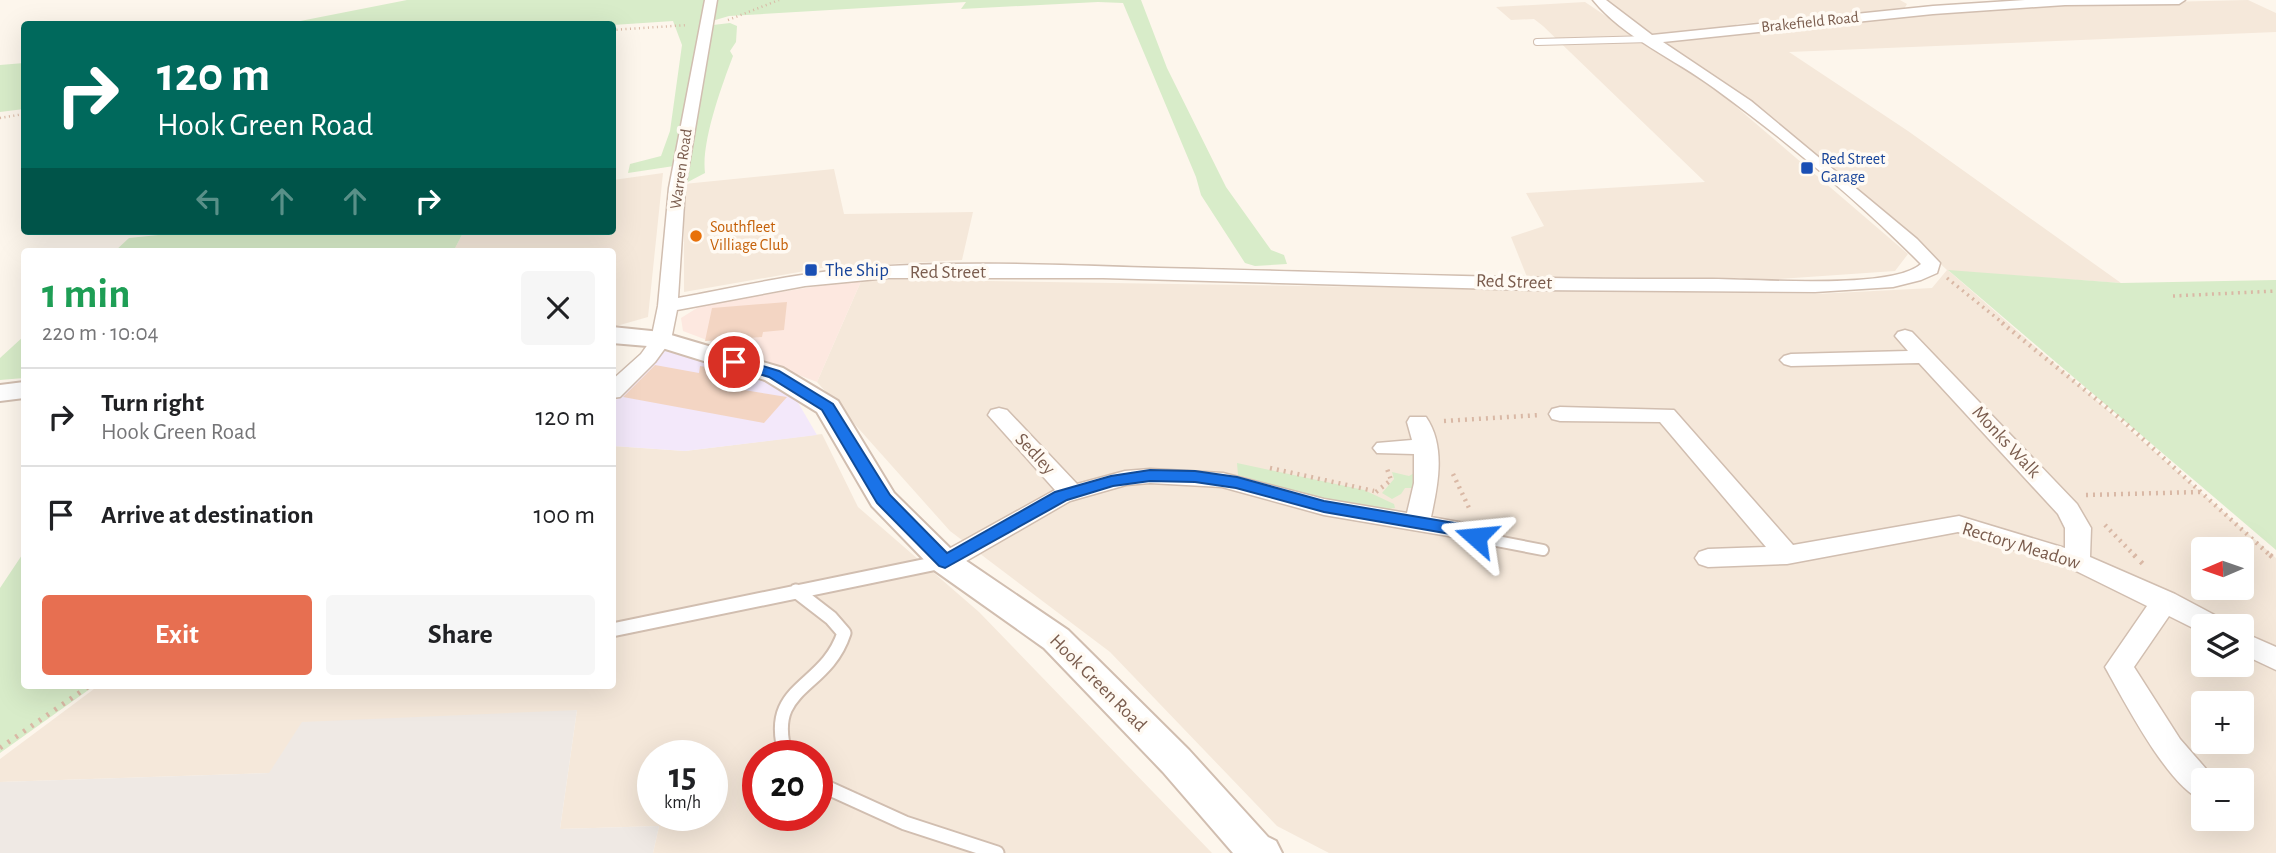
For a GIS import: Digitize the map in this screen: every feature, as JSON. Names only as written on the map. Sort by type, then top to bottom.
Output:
[{"type":"street","name":"Warren Road","points":[[661,340],[668,306],[677,188],[711,0]]},
{"type":"street","points":[[1599,0],[1753,110],[1911,243],[1932,266]]},
{"type":"street","points":[[1909,0],[1933,10]]},
{"type":"street","name":"Brakefield Road","points":[[1651,39],[1933,10],[2065,1],[2179,0]]},
{"type":"street","name":"Red Street","points":[[668,306],[812,278],[884,272],[1113,272],[1699,286],[1877,282],[1917,276],[1932,266]]},
{"type":"street","name":"Hook Green Road","points":[[616,335],[661,340],[774,374],[828,407],[883,499],[945,562],[1056,639],[1176,761],[1256,852]]},
{"type":"street","name":"Monks Walk","points":[[1905,336],[2056,495],[2077,524],[2077,561]]},
{"type":"street","points":[[616,388],[648,358],[661,340]]},
{"type":"street","points":[[1791,360],[1925,357]]},
{"type":"street","points":[[0,393],[21,390]]},
{"type":"street","points":[[1560,414],[1666,415],[1787,555]]},
{"type":"street","name":"Sedley","points":[[999,415],[1071,492]]},
{"type":"street","points":[[1417,521],[1429,468],[1418,422]]},
{"type":"street","points":[[1385,448],[1426,447]]},
{"type":"street","name":"Sedley","points":[[945,562],[1036,508],[1071,492],[1133,477],[1195,476],[1254,486],[1324,507],[1466,531]]},
{"type":"street","name":"Rectory Meadow","points":[[1708,558],[1787,555],[1959,524],[2077,561],[2191,615]]},
{"type":"street","points":[[2165,601],[2119,667],[2169,748],[2191,773]]},
{"type":"street","points":[[2254,648],[2276,660]]},
{"type":"lane","points":[[1537,42],[1651,39]]},
{"type":"lane","points":[[1466,531],[1476,537],[1542,550]]},
{"type":"lane","points":[[616,629],[945,562]]},
{"type":"lane","points":[[778,740],[785,707],[799,690],[833,659],[842,647],[844,633],[831,618],[796,592]]},
{"type":"lane","points":[[833,792],[864,809],[950,840],[997,853]]},
{"type":"path","points":[[616,30],[733,20],[779,0]]},
{"type":"path","points":[[0,118],[21,114]]},
{"type":"path","points":[[1932,266],[2122,420],[2276,560]]},
{"type":"path","points":[[2173,296],[2276,291]]},
{"type":"path","points":[[1418,422],[1560,414]]},
{"type":"path","points":[[2056,495],[2201,492]]},
{"type":"path","points":[[0,748],[85,689]]},
{"type":"shaded area","points":[[1604,0],[1900,0],[1907,4],[1904,9],[1736,24],[1740,27],[1655,35],[1648,33]]},
{"type":"shaded area","points":[[2248,0],[2276,13],[2276,32],[1789,52],[1908,131],[2121,283],[1949,271],[2252,537],[2191,537],[2191,600],[2254,600],[2254,539],[2276,558],[2276,853],[1329,853],[1277,826],[1110,652],[950,531],[817,382],[862,279],[1816,294],[1932,288],[1947,270],[1919,244],[1668,46],[1667,42],[2004,6]]},
{"type":"shaded area","points":[[1585,2],[1719,92],[1908,254],[1895,271],[1779,279],[1527,277],[1511,237],[1544,226],[1526,193],[1705,182],[1543,26],[1534,19],[1511,20],[1496,7]]},
{"type":"shaded area","points":[[834,169],[844,214],[973,212],[962,260],[822,268],[684,292],[684,184]]},
{"type":"shaded area","points":[[663,173],[648,317],[616,326],[616,248],[455,248],[462,235],[616,235],[616,180]]},
{"type":"shaded area","points":[[862,279],[817,382],[683,331],[681,318],[697,308],[718,302]]},
{"type":"shaded area","points":[[665,351],[758,376],[793,394],[817,435],[685,451],[616,446],[616,400]]},
{"type":"shaded area","points":[[822,434],[858,507],[979,612],[1212,853],[653,853],[658,831],[728,831],[728,740],[637,740],[637,827],[560,829],[577,710],[270,773],[0,782],[0,759],[94,689],[616,689],[616,446],[685,451]]},
{"type":"shaded area","points":[[577,710],[560,829],[637,827],[637,831],[658,831],[653,853],[0,853],[0,782],[269,773],[302,722]]},
{"type":"green space","points":[[407,0],[707,0],[674,166],[628,173],[630,164],[661,156],[670,131],[682,45],[673,21],[616,25],[616,21],[300,21]]},
{"type":"green space","points":[[714,0],[1141,0],[1167,68],[1226,187],[1271,250],[1284,255],[1287,264],[1255,266],[1245,263],[1201,195],[1196,177],[1123,3],[961,9],[966,2],[729,16],[712,21]]},
{"type":"green space","points":[[730,23],[737,26],[736,42],[730,51],[733,56],[709,130],[705,173],[684,184],[713,25]]},
{"type":"green space","points":[[21,63],[21,109],[0,112],[0,65]]},
{"type":"green space","points":[[158,235],[462,235],[455,248],[118,248],[129,238]]},
{"type":"green space","points":[[1948,270],[2121,283],[2276,280],[2276,550]]},
{"type":"green space","points":[[21,339],[21,378],[0,380],[0,358]]},
{"type":"green space","points":[[1237,463],[1364,490],[1394,504],[1395,508],[1358,507],[1295,492],[1238,475]]},
{"type":"green space","points":[[1392,472],[1409,476],[1416,472],[1414,488],[1405,488],[1392,499],[1382,493],[1394,479]]},
{"type":"green space","points":[[21,556],[21,689],[90,689],[0,753],[0,588]]},
{"type":"building","points":[[787,302],[784,330],[763,332],[762,337],[705,341],[712,308]]},
{"type":"building","points":[[655,365],[699,373],[700,366],[725,370],[754,379],[744,390],[787,397],[764,423],[623,397]]},
{"type":"place","name":"Red Street Garage","points":[[1807,168]]},
{"type":"place","name":"Southfleet Villiage Club","points":[[696,236]]},
{"type":"place","name":"The Ship","points":[[811,270]]},
{"type":"route","points":[[734,362],[774,374],[828,407],[883,499],[945,562],[1061,496],[1111,481],[1150,475],[1195,476],[1237,483],[1324,507],[1407,519],[1466,531],[1476,537]]}]
